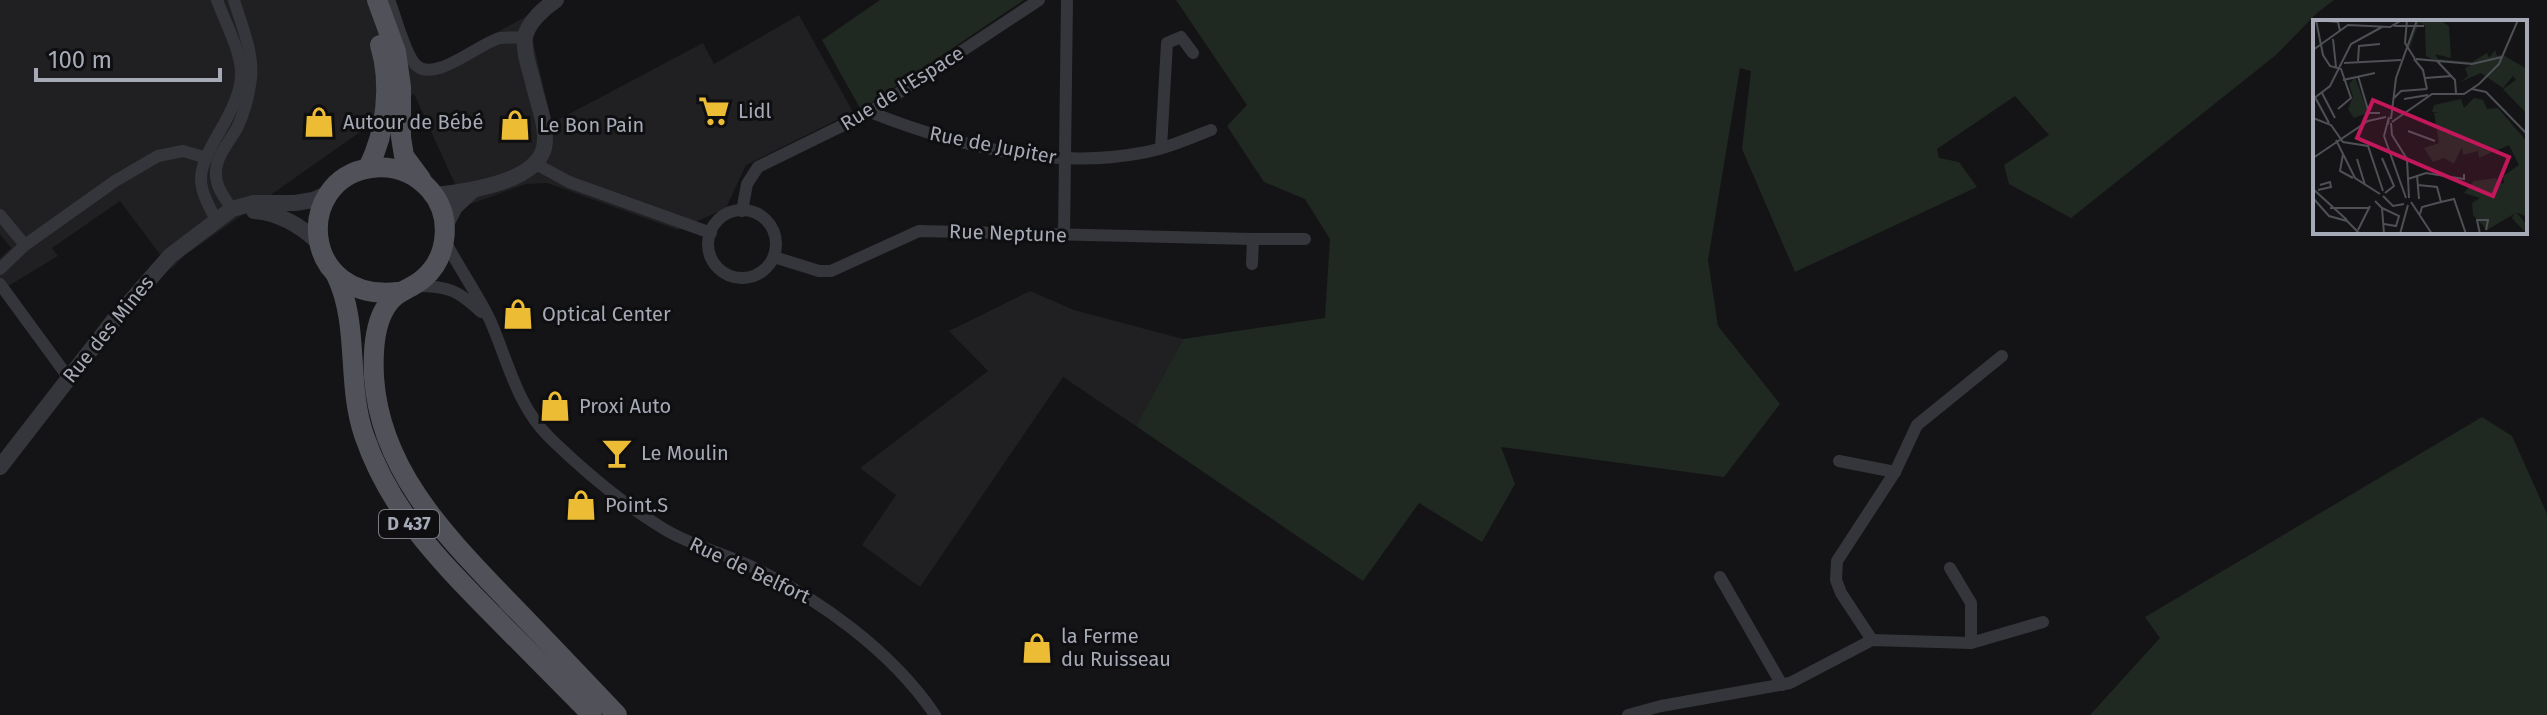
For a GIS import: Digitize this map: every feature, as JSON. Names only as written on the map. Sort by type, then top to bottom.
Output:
[{"type":"main road","points":[[364,0],[383,56],[386,96],[381,137],[368,168]]},
{"type":"main road","points":[[377,0],[396,52],[404,156],[429,189],[443,212],[445,233],[434,267],[405,289],[379,294],[361,291],[336,275],[323,258],[319,243],[319,216],[331,192],[341,181],[368,168],[388,167],[407,172],[429,189]]},
{"type":"main road","name":"D 437","points":[[336,275],[349,310],[351,371],[363,433],[391,498],[412,528],[453,574],[592,715]]},
{"type":"main road","name":"D 437","points":[[405,289],[381,316],[374,376],[381,418],[403,475],[437,524],[617,715]]},
{"type":"street","points":[[216,220],[206,201],[201,179],[207,158],[238,94],[241,71],[217,0]]},
{"type":"street","points":[[234,0],[252,75],[247,105],[218,158],[217,183],[232,209],[263,211],[281,216],[319,243]]},
{"type":"street","points":[[389,0],[410,54],[415,64],[424,71],[436,70],[499,38],[525,37]]},
{"type":"street","points":[[429,189],[472,191],[524,172],[536,164],[544,148],[544,129],[525,37],[532,22],[556,0]]},
{"type":"street","name":"Rue de l'Espace","points":[[742,211],[747,184],[758,167],[870,112],[1039,0]]},
{"type":"street","points":[[1064,235],[1067,0]]},
{"type":"street","points":[[1161,148],[1167,43],[1181,37],[1193,53]]},
{"type":"street","name":"Rue de Jupiter","points":[[870,112],[953,141],[1065,159],[1139,154],[1211,130]]},
{"type":"street","points":[[0,269],[25,245],[115,181],[158,156],[183,151],[207,158]]},
{"type":"street","points":[[536,164],[569,182],[711,233]]},
{"type":"street","points":[[445,233],[455,207],[472,191]]},
{"type":"street","name":"Rue des Mines","points":[[0,467],[68,377],[170,256],[232,209],[254,203],[313,200],[331,192]]},
{"type":"street","points":[[742,211],[760,216],[773,230],[776,239],[774,257],[767,267],[747,278],[725,273],[711,255],[711,233],[721,219],[742,211]]},
{"type":"street","points":[[0,215],[25,245]]},
{"type":"street","name":"Rue Neptune","points":[[774,257],[819,271],[831,271],[919,231],[1305,239]]},
{"type":"street","name":"Rue de Belfort","points":[[445,233],[490,321],[529,413],[548,436],[602,485],[665,530],[746,564],[808,596],[850,626],[897,671],[935,715]]},
{"type":"street","points":[[1252,264],[1253,239]]},
{"type":"street","points":[[0,284],[68,377]]},
{"type":"street","points":[[405,289],[441,286],[462,294],[490,321]]},
{"type":"street","points":[[1872,640],[1841,593],[1836,580],[1837,561],[1895,472],[1917,425],[2002,356]]},
{"type":"street","points":[[1839,461],[1895,472]]},
{"type":"street","points":[[1950,568],[1971,603],[1971,643]]},
{"type":"street","points":[[1720,577],[1782,685]]},
{"type":"street","points":[[1628,715],[1661,706],[1782,685],[1872,640],[1971,643],[2043,622]]},
{"type":"shaded area","points":[[0,0],[392,0],[420,74],[527,16],[552,123],[703,43],[714,64],[799,15],[853,112],[746,165],[726,208],[678,230],[547,183],[526,184],[465,206],[414,94],[184,256],[171,269],[120,201],[52,248],[58,256],[0,291],[0,258],[11,248],[0,234]]},
{"type":"shaded area","points":[[880,0],[1024,0],[861,110],[822,40]]},
{"type":"shaded area","points":[[1176,0],[2334,0],[2276,55],[2071,218],[2009,184],[2004,165],[2049,135],[2015,96],[1937,149],[1939,158],[1959,162],[1977,187],[1795,272],[1742,149],[1751,71],[1740,68],[1708,260],[1718,326],[1780,404],[1724,477],[1501,447],[1515,484],[1482,542],[1419,503],[1363,581],[1136,426],[1183,339],[1325,318],[1330,239],[1305,199],[1264,182],[1227,126],[1247,105]]},
{"type":"shaded area","points":[[1030,291],[1074,310],[1183,339],[1136,426],[1063,377],[920,587],[862,545],[896,495],[860,468],[988,371],[949,331]]},
{"type":"shaded area","points":[[2482,417],[2512,436],[2547,514],[2547,715],[2090,715],[2160,638],[2145,617]]},
{"type":"place","name":"Lidl","points":[[714,111]]},
{"type":"place","name":"Autour de Bébé","points":[[319,122]]},
{"type":"place","name":"Le Bon Pain","points":[[515,125]]},
{"type":"place","name":"Optical Center","points":[[518,314]]},
{"type":"place","name":"Proxi Auto","points":[[555,406]]},
{"type":"place","name":"Le Moulin","points":[[617,453]]},
{"type":"place","name":"Point.S","points":[[581,505]]},
{"type":"place","name":"la Ferme du Ruisseau","points":[[1037,648]]}]
